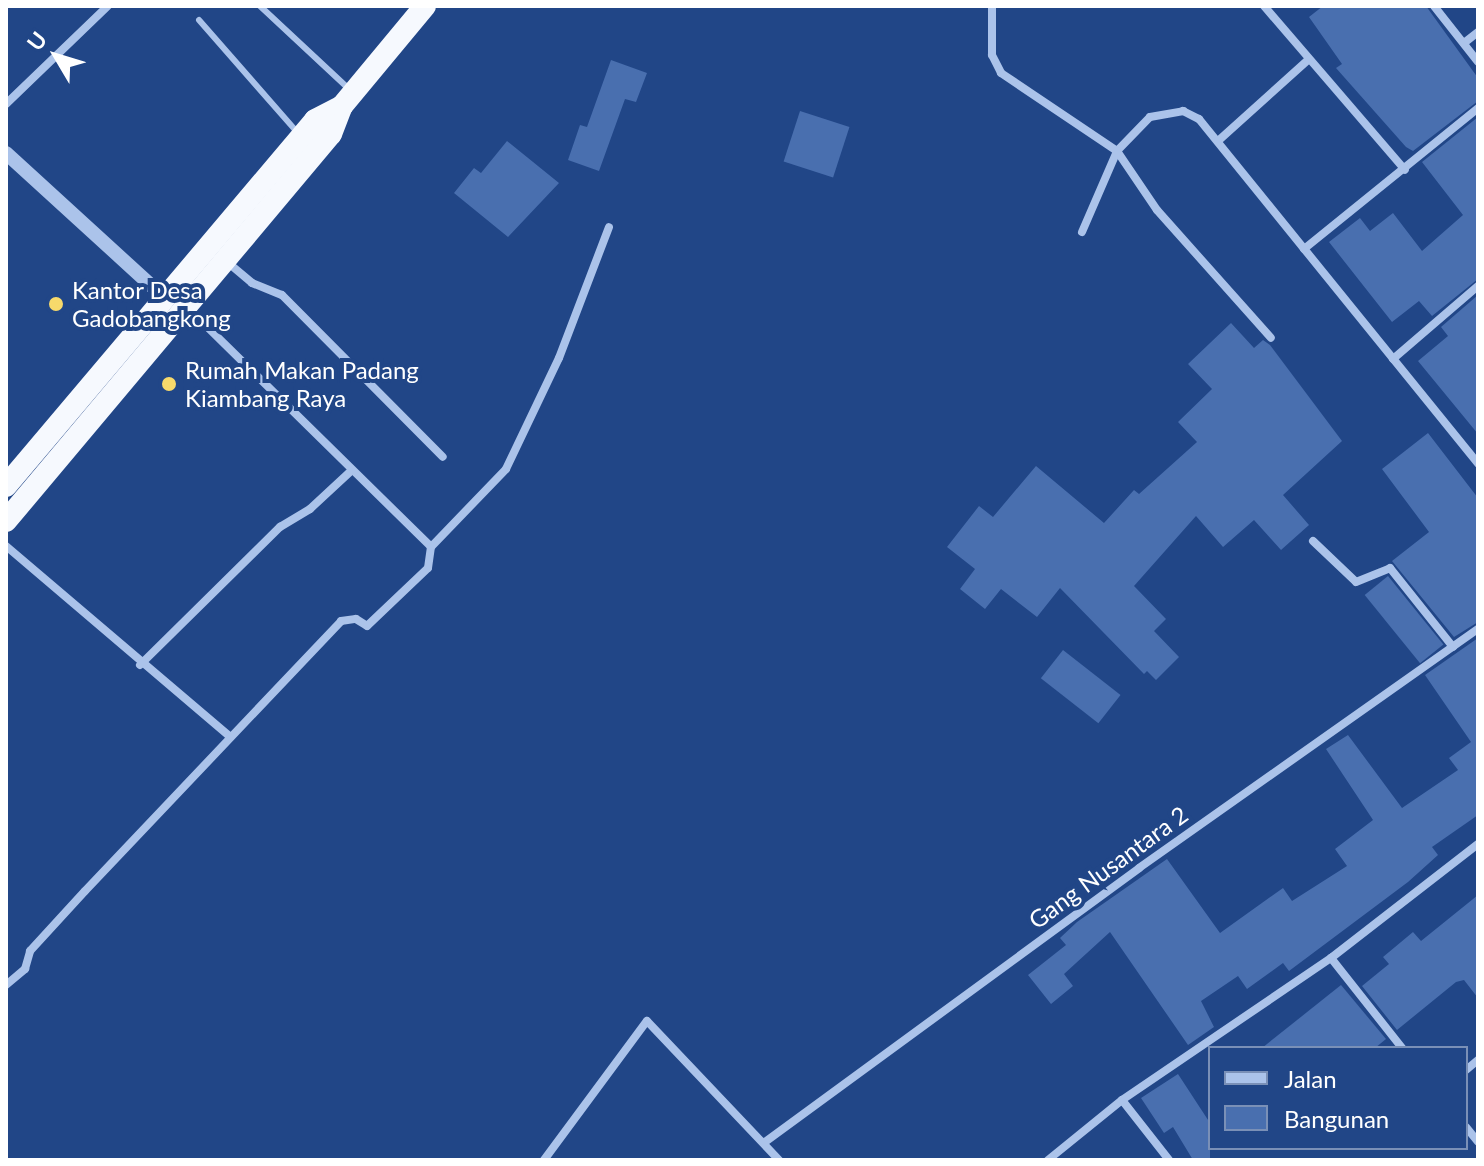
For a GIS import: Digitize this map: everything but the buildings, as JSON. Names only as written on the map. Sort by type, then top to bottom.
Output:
[{"type":"highway","points":[[6,521],[331,134],[348,99],[425,6]]},
{"type":"highway","points":[[6,486],[315,120],[348,99]]},
{"type":"street","points":[[6,104],[108,6]]},
{"type":"street","points":[[992,6],[992,55],[1001,73],[1117,151],[1157,210],[1271,338]]},
{"type":"street","points":[[1264,6],[1405,170]]},
{"type":"street","points":[[1434,6],[1478,62]]},
{"type":"street","points":[[1464,43],[1478,32]]},
{"type":"street","points":[[1218,141],[1308,60]]},
{"type":"street","points":[[1304,249],[1478,108]]},
{"type":"street","points":[[1082,232],[1117,151],[1150,117],[1170,111],[1199,119],[1478,464]]},
{"type":"street","points":[[6,153],[165,298]]},
{"type":"street","points":[[6,985],[25,969],[30,951],[229,736],[341,621],[356,619],[367,626],[428,568],[431,547],[506,469],[559,358],[609,227]]},
{"type":"street","points":[[225,260],[252,283],[282,295],[443,457]]},
{"type":"street","points":[[1393,359],[1478,286]]},
{"type":"street","points":[[187,306],[431,547]]},
{"type":"street","points":[[140,665],[280,527],[310,509],[352,470]]},
{"type":"street","points":[[1313,541],[1356,582],[1390,568],[1453,647]]},
{"type":"street","points":[[6,546],[140,665],[229,736]]},
{"type":"street","name":"Gang Nusantara 2","points":[[765,1142],[1478,629]]},
{"type":"street","points":[[1048,1160],[1122,1100],[1331,958],[1478,844]]},
{"type":"street","points":[[1331,958],[1400,1046]]},
{"type":"street","points":[[544,1160],[647,1021],[779,1160]]},
{"type":"street","points":[[1122,1100],[1169,1160]]},
{"type":"lane","points":[[260,6],[348,99]]},
{"type":"lane","points":[[199,20],[301,137]]},
{"type":"place","name":"Kantor Desa Gadobangkong","points":[[56,304]]},
{"type":"place","name":"Rumah Makan Padang Kiambang Raya","points":[[169,384]]}]
